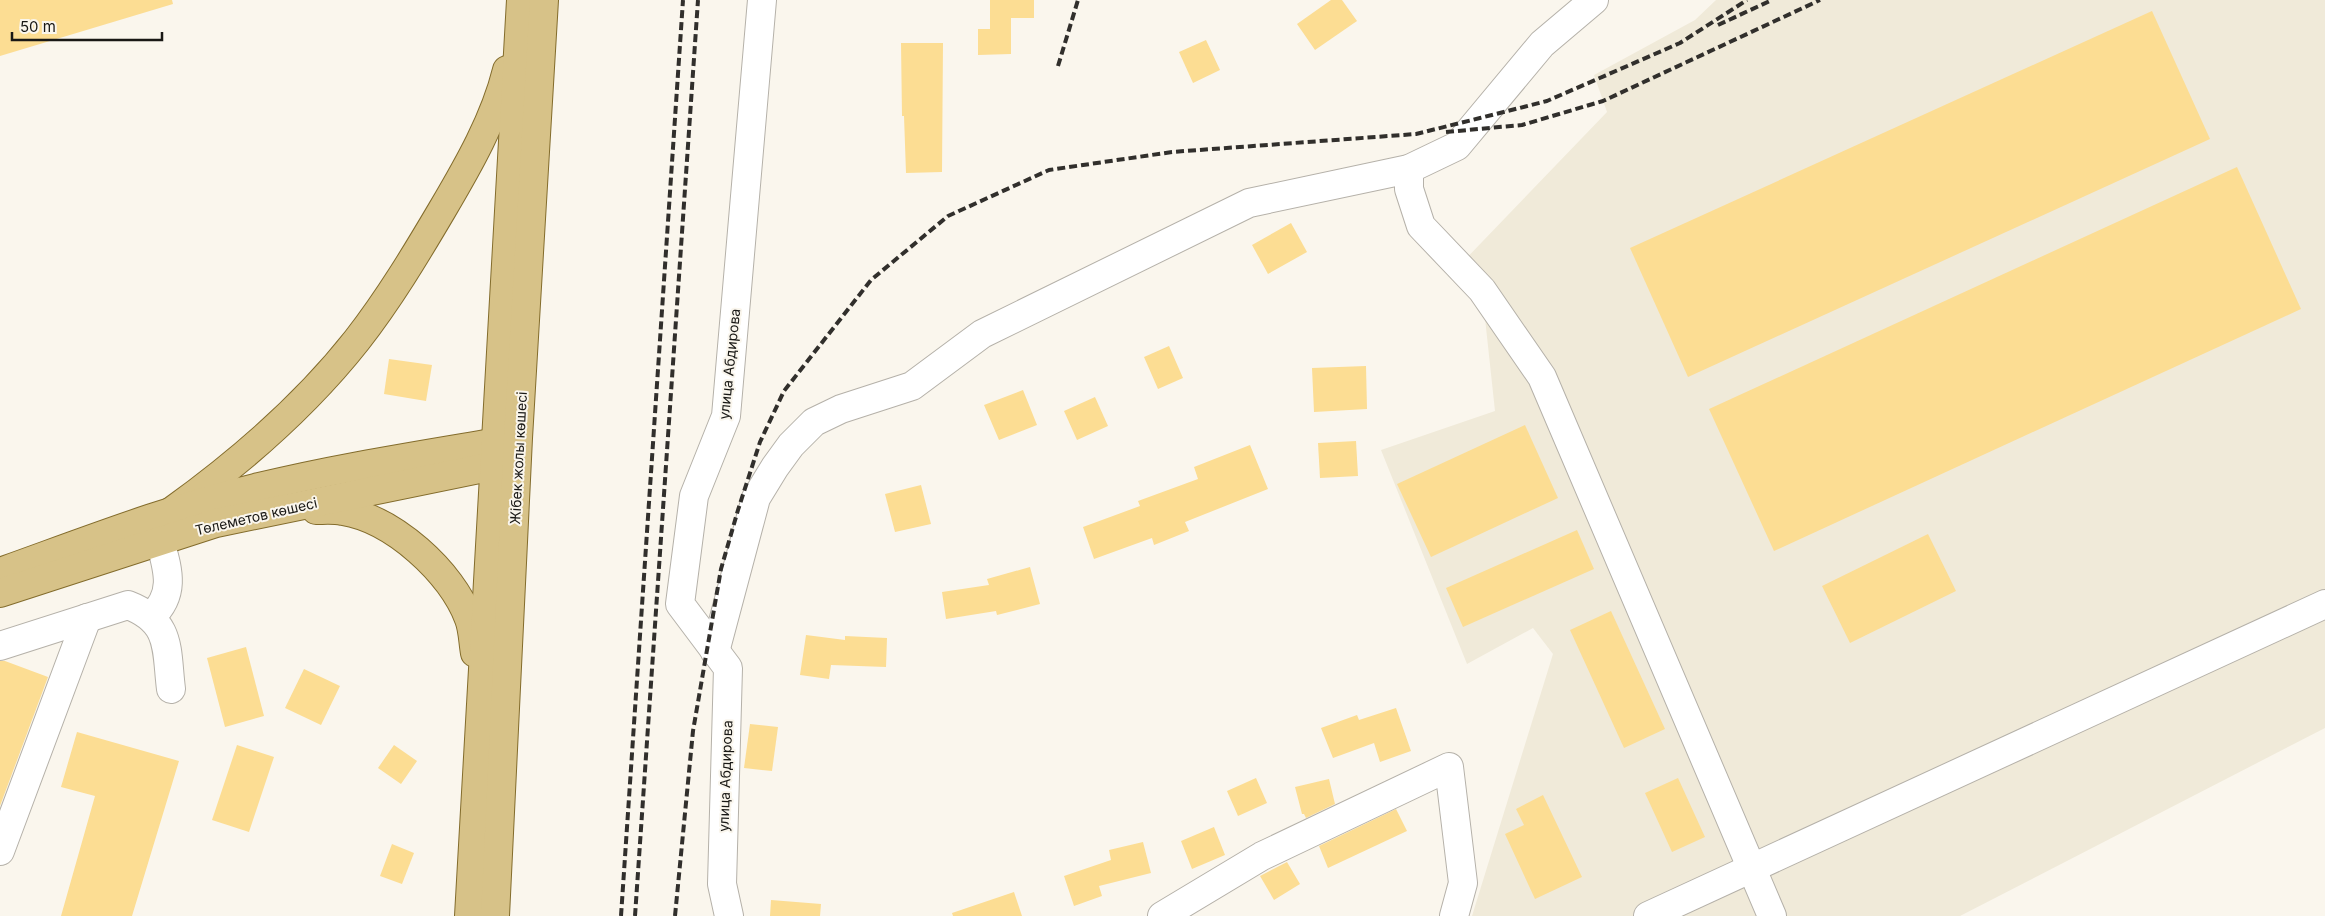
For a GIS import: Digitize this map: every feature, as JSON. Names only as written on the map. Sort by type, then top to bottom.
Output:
[{"type":"main road","points":[[469,916],[482,697],[507,452],[528,4]]},
{"type":"main road","points":[[172,511],[245,454],[302,403],[357,339],[413,259],[457,184],[500,97],[528,4]]},
{"type":"main road","points":[[0,572],[172,511],[265,486],[395,459],[507,452]]},
{"type":"main road","name":"Төлеметов көшесі","points":[[0,594],[216,523],[507,452]]},
{"type":"main road","name":"Жібек жолы көшесі","points":[[495,916],[507,452]]},
{"type":"main road","points":[[277,509],[343,511],[381,524],[415,546],[449,580],[469,620],[482,697]]},
{"type":"street","name":"улица Абдирова","points":[[729,916],[722,884],[728,668],[680,604],[694,496],[726,416],[762,0]]},
{"type":"street","points":[[715,652],[756,498],[775,466],[791,445],[814,422],[841,409],[912,386],[982,334],[1249,203],[1409,169],[1457,146],[1542,44],[1594,0]]},
{"type":"street","points":[[1409,169],[1409,188],[1421,226],[1482,290],[1542,377],[1772,916]]},
{"type":"street","points":[[151,617],[163,604],[169,584],[169,573],[160,541]]},
{"type":"street","points":[[1648,916],[2325,604]]},
{"type":"street","points":[[0,646],[128,605],[151,617],[164,633],[171,689]]},
{"type":"street","points":[[0,850],[87,618]]},
{"type":"street","points":[[1162,916],[1262,856],[1449,767],[1463,883],[1454,916]]},
{"type":"shaded area","points":[[1716,0],[2325,0],[2325,728],[1960,916],[1472,916],[1553,654],[1533,628],[1467,664],[1381,450],[1495,411],[1484,309],[1457,268],[1607,112],[1594,75],[1695,20]]},
{"type":"building","points":[[0,0],[172,0],[173,4],[0,56]]},
{"type":"building","points":[[990,0],[1034,0],[1034,18],[1011,18],[1011,54],[978,55],[978,29],[990,29]]},
{"type":"building","points":[[1331,0],[1342,0],[1357,21],[1315,50],[1297,24]]},
{"type":"building","points":[[2152,11],[2210,139],[1688,377],[1630,248]]},
{"type":"building","points":[[1206,40],[1220,70],[1193,83],[1179,52]]},
{"type":"building","points":[[901,43],[943,43],[942,172],[906,173],[904,116],[902,116]]},
{"type":"building","points":[[2237,167],[2301,309],[1774,551],[1709,409]]},
{"type":"building","points":[[1291,223],[1307,252],[1268,274],[1252,245]]},
{"type":"building","points":[[1169,346],[1183,378],[1158,389],[1144,357]]},
{"type":"building","points":[[389,359],[432,365],[426,401],[384,394]]},
{"type":"building","points":[[1366,366],[1367,409],[1314,412],[1312,368]]},
{"type":"building","points":[[1023,390],[1037,425],[999,440],[984,405]]},
{"type":"building","points":[[1095,397],[1108,426],[1077,440],[1064,411]]},
{"type":"building","points":[[1525,425],[1558,498],[1431,557],[1397,484]]},
{"type":"building","points":[[1356,441],[1358,476],[1320,478],[1318,443]]},
{"type":"building","points":[[1250,445],[1268,489],[1185,522],[1189,531],[1154,545],[1152,538],[1094,559],[1083,527],[1140,506],[1138,501],[1198,479],[1194,467]]},
{"type":"building","points":[[921,485],[931,524],[895,532],[885,494]]},
{"type":"building","points":[[1577,530],[1594,569],[1463,627],[1446,588]]},
{"type":"building","points":[[1928,534],[1956,591],[1850,643],[1822,586]]},
{"type":"building","points":[[1030,567],[1040,604],[997,615],[996,611],[946,619],[942,592],[989,585],[987,579]]},
{"type":"building","points":[[1611,611],[1665,729],[1624,748],[1570,630]]},
{"type":"building","points":[[806,635],[845,640],[845,636],[887,638],[886,667],[831,665],[829,679],[800,675]]},
{"type":"building","points":[[246,647],[264,716],[225,727],[207,658]]},
{"type":"building","points":[[0,661],[5,661],[48,677],[0,806]]},
{"type":"building","points":[[304,669],[340,686],[321,725],[285,708]]},
{"type":"building","points":[[1396,708],[1411,751],[1380,762],[1374,743],[1333,758],[1321,728],[1357,715],[1359,720]]},
{"type":"building","points":[[750,724],[778,727],[772,771],[744,768]]},
{"type":"building","points":[[77,732],[179,761],[132,916],[61,916],[95,796],[61,787]]},
{"type":"building","points":[[237,745],[274,757],[249,832],[212,820]]},
{"type":"building","points":[[394,745],[417,761],[401,784],[378,768]]},
{"type":"building","points":[[1256,778],[1267,803],[1238,816],[1227,791]]},
{"type":"building","points":[[1678,778],[1705,837],[1672,852],[1645,793]]},
{"type":"building","points":[[1329,779],[1335,804],[1306,818],[1302,814],[1295,787]]},
{"type":"building","points":[[1543,795],[1582,877],[1535,899],[1505,834],[1524,825],[1516,809]]},
{"type":"building","points":[[1396,809],[1407,831],[1328,868],[1319,846]]},
{"type":"building","points":[[1214,827],[1225,855],[1192,869],[1181,841]]},
{"type":"building","points":[[1143,842],[1151,873],[1099,886],[1102,896],[1074,906],[1064,876],[1111,860],[1109,850]]},
{"type":"building","points":[[392,844],[414,853],[402,884],[380,876]]},
{"type":"building","points":[[1287,862],[1300,884],[1274,900],[1260,876]]},
{"type":"building","points":[[1014,892],[1022,916],[953,916],[952,913]]},
{"type":"building","points":[[771,900],[821,904],[820,916],[770,916]]},
{"type":"railway","points":[[621,916],[683,0]]},
{"type":"railway","points":[[635,916],[698,0]]},
{"type":"railway","points":[[1058,66],[1078,0]]},
{"type":"railway","points":[[675,916],[693,731],[721,569],[738,510],[760,442],[784,391],[871,280],[948,216],[1049,170],[1172,152],[1416,134],[1547,101],[1680,43],[1747,0]]},
{"type":"railway","points":[[1718,25],[1772,0]]},
{"type":"railway","points":[[1446,132],[1522,125],[1603,101],[1820,0]]}]
